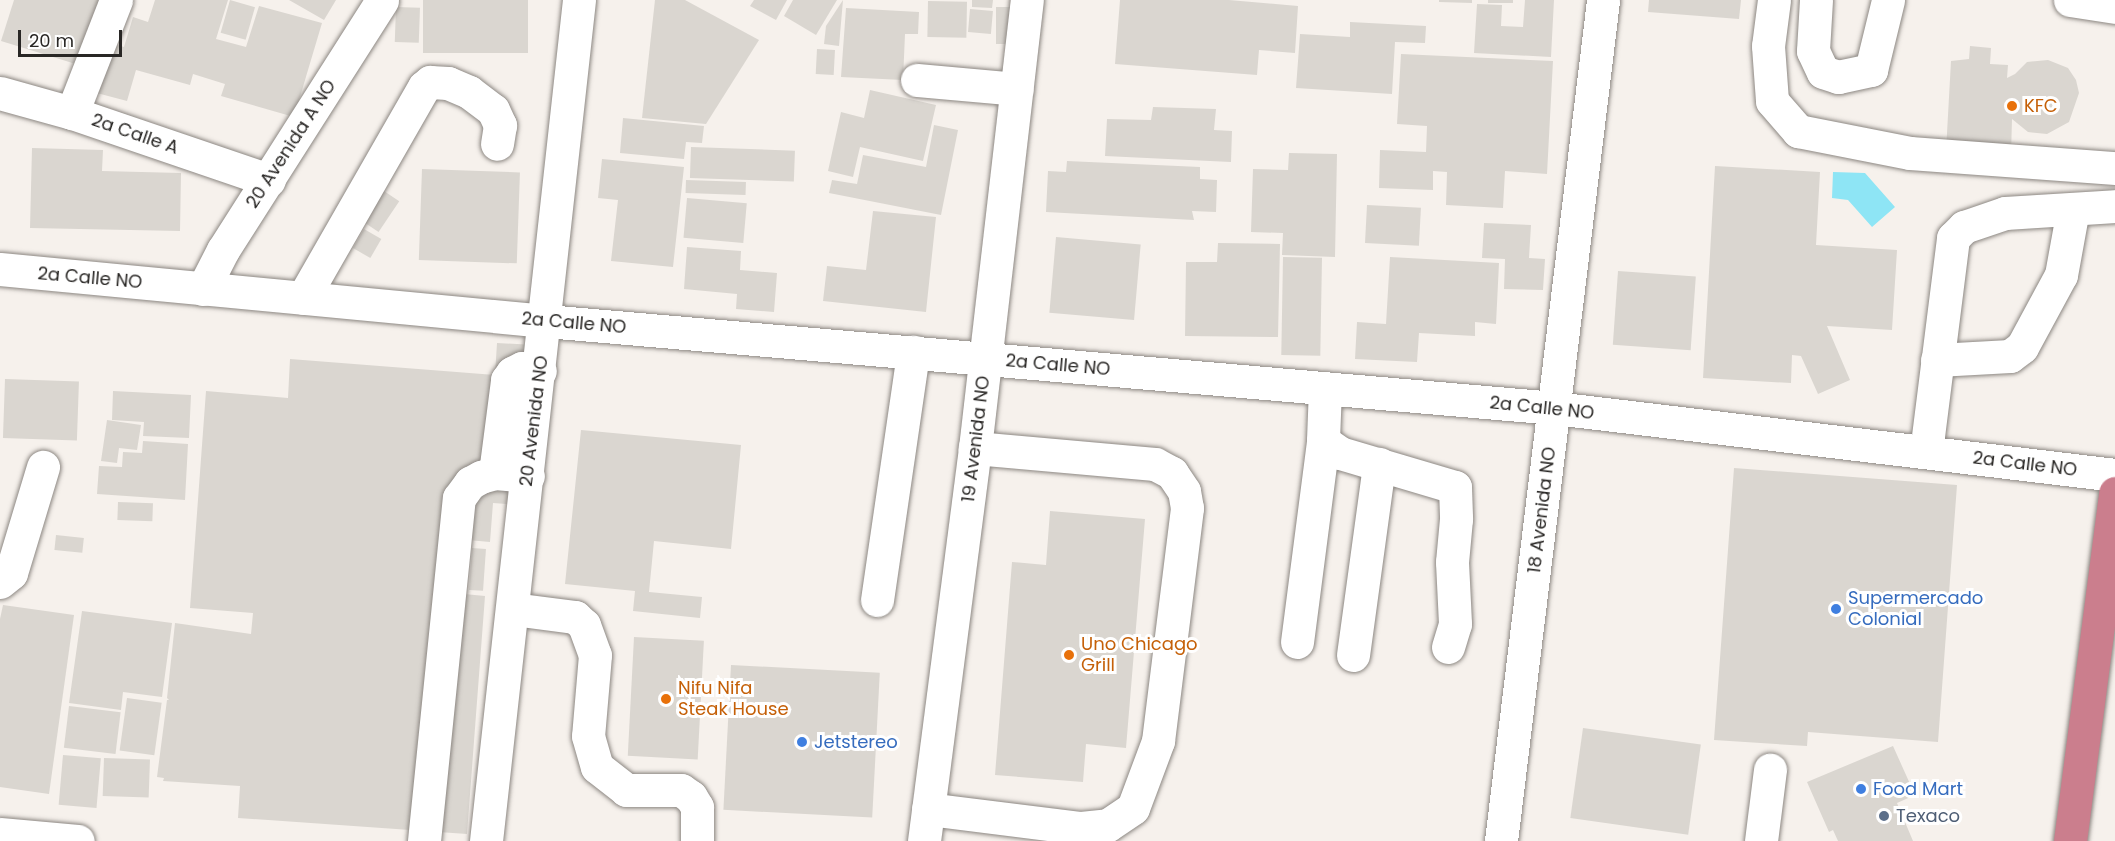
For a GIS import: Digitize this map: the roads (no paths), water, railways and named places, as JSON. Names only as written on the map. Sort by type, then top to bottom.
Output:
[{"type":"highway","points":[[2070,841],[2115,493]]},
{"type":"street","points":[[72,113],[116,0]]},
{"type":"street","name":"20 Avenida A NO","points":[[203,289],[223,250],[382,0]]},
{"type":"street","name":"20 Avenida NO","points":[[486,841],[546,321],[579,0]]},
{"type":"street","name":"19 Avenida NO","points":[[924,841],[986,359],[1027,0]]},
{"type":"street","name":"18 Avenida NO","points":[[1501,841],[1603,0]]},
{"type":"street","points":[[1774,0],[1768,46],[1772,101],[1798,131],[1910,153],[2115,168]]},
{"type":"street","points":[[1816,0],[1813,51],[1823,72],[1838,77],[1871,70],[1888,0]]},
{"type":"street","points":[[2070,0],[2115,6]]},
{"type":"street","points":[[917,80],[1017,89]]},
{"type":"street","points":[[303,298],[429,82],[448,83],[469,92],[493,110],[500,125],[497,144]]},
{"type":"street","name":"2a Calle A","points":[[0,93],[72,113],[269,180]]},
{"type":"street","points":[[1926,452],[1953,238],[1964,227],[2005,213],[2115,206]]},
{"type":"street","points":[[1938,360],[2010,356],[2022,347],[2061,275],[2073,209]]},
{"type":"street","name":"2a Calle NO","points":[[0,269],[546,321],[1554,408],[2115,475]]},
{"type":"street","points":[[877,600],[913,352]]},
{"type":"street","points":[[495,473],[507,380],[512,373],[522,368],[540,371]]},
{"type":"street","points":[[1297,642],[1323,441],[1325,388]]},
{"type":"street","points":[[1323,441],[1340,453],[1455,487],[1456,519],[1452,562],[1455,624],[1448,647]]},
{"type":"street","points":[[928,809],[1081,828],[1108,825],[1133,808],[1158,741],[1187,508],[1184,491],[1172,473],[1155,464],[975,448]]},
{"type":"street","points":[[1353,656],[1379,464]]},
{"type":"street","points":[[0,582],[11,573],[43,466]]},
{"type":"street","points":[[424,841],[459,498],[470,483],[495,473],[528,476]]},
{"type":"street","points":[[513,609],[575,617],[584,625],[595,656],[588,736],[597,767],[626,790],[681,790],[691,797],[697,807],[697,841]]},
{"type":"street","points":[[1761,841],[1770,770]]},
{"type":"street","points":[[0,834],[78,841]]},
{"type":"water","points":[[1833,172],[1865,173],[1895,207],[1872,227],[1848,200],[1832,198]]},
{"type":"place","name":"KFC","points":[[2012,106]]},
{"type":"place","name":"Supermercado Colonial","points":[[1836,609]]},
{"type":"place","name":"Uno Chicago Grill","points":[[1069,655]]},
{"type":"place","name":"Nifu Nifa Steak House","points":[[666,699]]},
{"type":"place","name":"Jetstereo","points":[[802,742]]},
{"type":"place","name":"Food Mart","points":[[1861,789]]},
{"type":"place","name":"Texaco","points":[[1884,816]]}]
